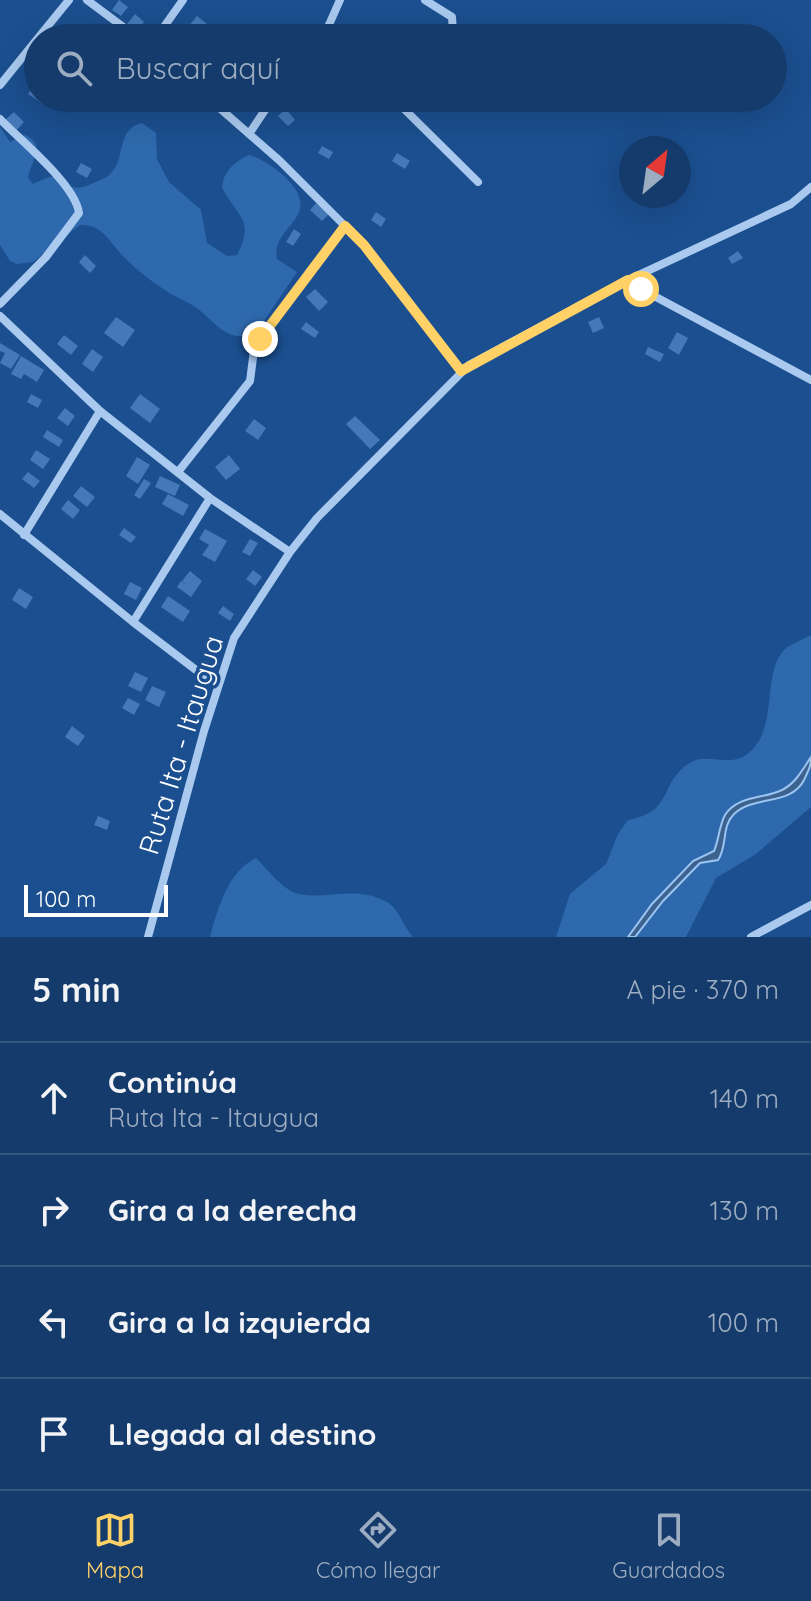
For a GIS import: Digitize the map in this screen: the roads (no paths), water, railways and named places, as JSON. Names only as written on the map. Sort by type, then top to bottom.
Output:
[{"type":"street","points":[[49,24],[69,0]]},
{"type":"street","points":[[87,0],[119,24]]},
{"type":"street","points":[[166,24],[183,0]]},
{"type":"street","points":[[329,24],[340,0]]},
{"type":"street","points":[[425,0],[452,17],[452,24]]},
{"type":"street","points":[[0,85],[24,55]]},
{"type":"street","points":[[224,112],[364,245],[461,371]]},
{"type":"street","points":[[249,134],[264,112]]},
{"type":"street","points":[[409,112],[478,182]]},
{"type":"street","points":[[0,119],[52,170],[73,198],[79,213],[46,257],[0,304]]},
{"type":"street","name":"Ruta Ita - Itaugua","points":[[148,937],[217,686],[234,638],[290,552],[317,518],[461,371],[628,280],[791,204],[811,187]]},
{"type":"street","points":[[178,472],[250,381],[254,350],[260,339],[345,226]]},
{"type":"street","points":[[628,280],[811,380]]},
{"type":"street","points":[[1,319],[100,411],[210,498],[290,552]]},
{"type":"street","points":[[24,535],[100,411]]},
{"type":"street","points":[[133,622],[210,498]]},
{"type":"street","points":[[0,514],[217,686]]},
{"type":"street","points":[[751,937],[811,905]]}]
